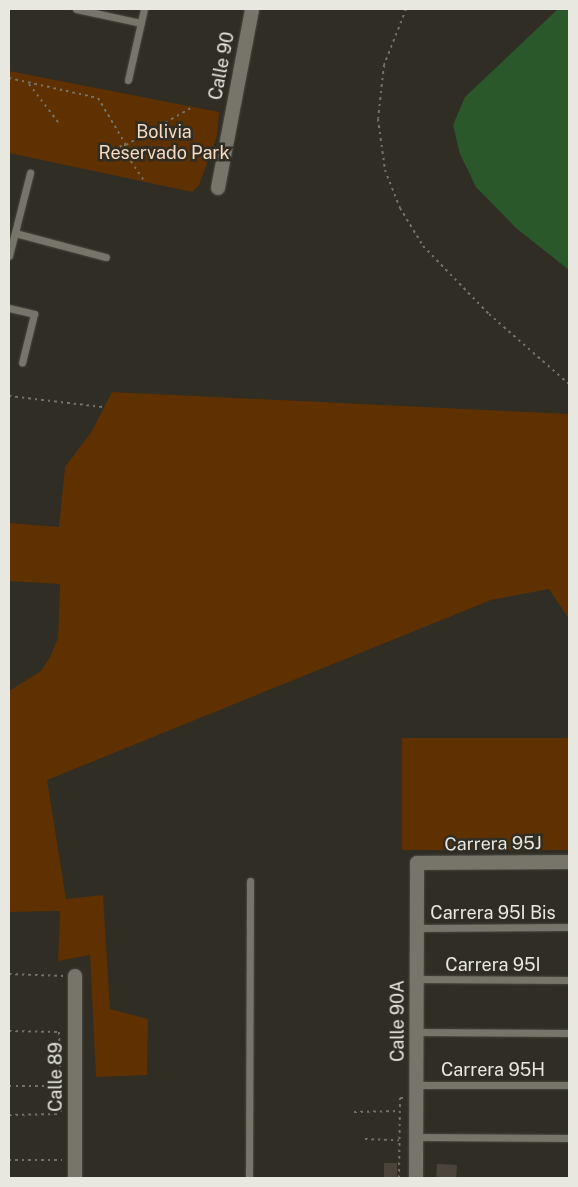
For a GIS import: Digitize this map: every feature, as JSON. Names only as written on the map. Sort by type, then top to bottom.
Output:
[{"type":"street","name":"Calle 90","points":[[218,188],[252,9]]},
{"type":"street","name":"Carrera 95J","points":[[418,863],[569,862]]},
{"type":"street","name":"Calle 90A","points":[[416,1178],[418,863]]},
{"type":"street","name":"Calle 89","points":[[75,976],[75,1032],[68,1114],[75,1160],[75,1178]]},
{"type":"lane","points":[[76,9],[141,24]]},
{"type":"lane","points":[[128,80],[144,9]]},
{"type":"lane","points":[[9,256],[30,173]]},
{"type":"lane","points":[[14,233],[106,257]]},
{"type":"lane","points":[[9,308],[34,314],[22,363]]},
{"type":"lane","points":[[249,1178],[250,881]]},
{"type":"lane","name":"Carrera 95I Bis","points":[[417,928],[569,928]]},
{"type":"lane","name":"Carrera 95I","points":[[417,979],[569,980]]},
{"type":"lane","points":[[417,1032],[569,1033]]},
{"type":"lane","name":"Carrera 95H","points":[[417,1085],[569,1085]]},
{"type":"lane","points":[[416,1137],[569,1138]]},
{"type":"path","points":[[406,9],[384,65],[378,119],[385,170],[400,208],[423,246],[489,314],[569,384]]},
{"type":"path","points":[[9,78],[98,98],[126,145]]},
{"type":"path","points":[[28,82],[58,122]]},
{"type":"path","points":[[145,182],[120,145],[126,145],[193,107]]},
{"type":"path","points":[[9,396],[102,407]]},
{"type":"path","points":[[9,974],[75,976]]},
{"type":"path","points":[[9,1031],[75,1032]]},
{"type":"path","points":[[9,1115],[68,1114],[60,1086],[59,1032]]},
{"type":"path","points":[[9,1086],[60,1086]]},
{"type":"path","points":[[399,1178],[400,1098]]},
{"type":"path","points":[[354,1112],[400,1111]]},
{"type":"path","points":[[365,1139],[399,1140]]},
{"type":"path","points":[[9,1160],[75,1160]]},
{"type":"green space","name":"Bolivia Reservado Park","points":[[9,71],[219,112],[217,136],[199,185],[192,192],[9,153]]},
{"type":"green space","points":[[112,392],[569,414],[569,619],[549,589],[491,600],[47,780],[66,899],[103,895],[110,1009],[148,1019],[147,1075],[96,1077],[90,955],[58,961],[60,911],[9,912],[9,691],[41,671],[50,657],[58,638],[60,584],[9,581],[9,523],[59,527],[65,467],[92,431]]},
{"type":"green space","points":[[402,738],[569,738],[569,850],[402,850]]},
{"type":"shaded area","points":[[558,9],[569,9],[569,270],[516,228],[476,187],[460,154],[453,125],[465,97]]},
{"type":"building","points":[[384,1163],[397,1163],[397,1178],[384,1178]]},
{"type":"building","points":[[437,1164],[457,1165],[456,1178],[436,1178]]}]
